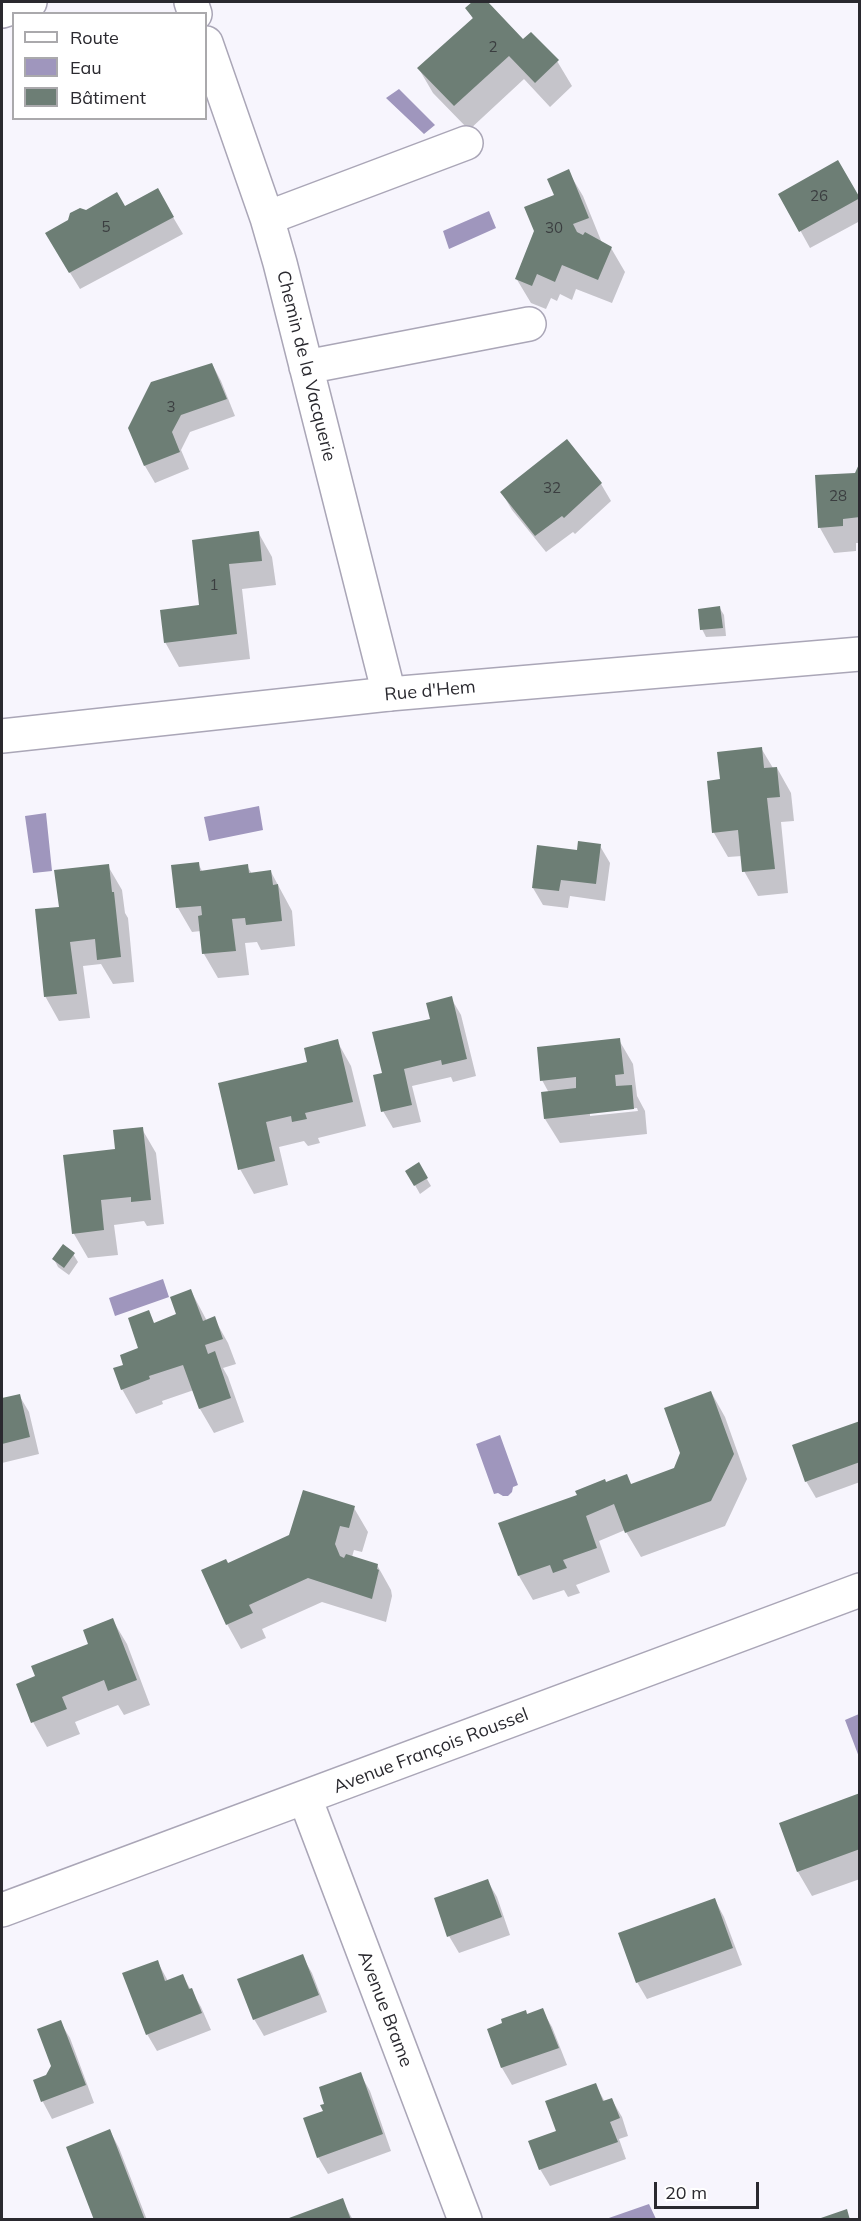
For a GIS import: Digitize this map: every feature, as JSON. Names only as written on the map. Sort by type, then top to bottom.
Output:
[{"type":"street","points":[[2,11],[30,2]]},
{"type":"street","name":"Chemin de la Vacquerie","points":[[207,45],[267,218],[389,694]]},
{"type":"street","points":[[267,218],[466,143]]},
{"type":"street","points":[[306,367],[529,324]]},
{"type":"street","name":"Rue d'Hem","points":[[2,736],[389,694],[860,654]]},
{"type":"street","name":"Avenue François Roussel","points":[[2,1910],[860,1590]]},
{"type":"street","name":"Avenue Brame","points":[[305,1798],[465,2220]]},
{"type":"water","points":[[399,89],[435,125],[424,134],[386,98]]},
{"type":"water","points":[[489,211],[496,228],[449,249],[443,231]]},
{"type":"water","points":[[259,806],[263,830],[209,841],[204,817]]},
{"type":"water","points":[[46,813],[52,871],[33,873],[25,816]]},
{"type":"water","points":[[163,1279],[169,1297],[115,1316],[109,1298]]},
{"type":"water","points":[[500,1435],[518,1485],[513,1487],[508,1496],[494,1494],[476,1444]]},
{"type":"water","points":[[859,1714],[860,1757],[845,1720]]},
{"type":"water","points":[[649,2204],[656,2219],[606,2219]]},
{"type":"building","points":[[472,2],[488,2],[523,39],[531,32],[559,60],[535,83],[509,56],[454,106],[417,68],[473,18],[465,8]]},
{"type":"building","points":[[838,160],[860,198],[799,232],[778,194]]},
{"type":"building","points":[[569,169],[589,218],[573,224],[577,232],[583,235],[585,232],[612,247],[598,280],[562,265],[555,282],[537,274],[532,286],[515,279],[534,231],[524,207],[554,195],[547,179]]},
{"type":"building","points":[[158,188],[174,217],[69,273],[45,233],[68,220],[70,213],[80,208],[86,210],[117,192],[125,206]]},
{"type":"building","points":[[212,363],[227,399],[181,415],[172,432],[180,452],[144,466],[128,428],[151,382]]},
{"type":"building","points":[[567,439],[602,483],[564,518],[562,516],[535,536],[500,492]]},
{"type":"building","points":[[860,462],[860,517],[843,519],[843,526],[818,528],[815,475],[855,473]]},
{"type":"building","points":[[259,531],[262,561],[229,564],[237,634],[164,643],[160,610],[199,605],[192,540]]},
{"type":"building","points":[[720,606],[723,628],[700,630],[698,609]]},
{"type":"building","points":[[762,747],[764,768],[777,767],[780,797],[767,798],[775,869],[742,872],[738,830],[712,833],[707,781],[720,779],[717,752]]},
{"type":"building","points":[[578,841],[601,844],[596,884],[561,880],[559,891],[532,888],[537,845],[577,850]]},
{"type":"building","points":[[199,862],[200,871],[248,864],[249,873],[271,870],[273,885],[278,884],[282,921],[246,925],[245,918],[232,919],[236,951],[202,954],[198,916],[202,915],[201,906],[176,908],[171,865]]},
{"type":"building","points":[[109,864],[121,957],[97,960],[95,939],[70,942],[77,994],[44,997],[35,909],[59,907],[54,870]]},
{"type":"building","points":[[452,996],[467,1059],[442,1065],[441,1060],[404,1069],[412,1105],[381,1112],[373,1075],[382,1073],[372,1032],[430,1019],[426,1003]]},
{"type":"building","points":[[620,1038],[624,1074],[615,1075],[616,1086],[632,1085],[634,1109],[544,1119],[541,1092],[576,1088],[576,1077],[540,1081],[537,1047]]},
{"type":"building","points":[[338,1039],[353,1102],[305,1113],[307,1119],[292,1122],[291,1116],[266,1122],[275,1161],[238,1170],[218,1083],[307,1062],[304,1048]]},
{"type":"building","points":[[143,1127],[151,1200],[131,1202],[131,1197],[101,1200],[104,1230],[72,1234],[63,1155],[115,1149],[113,1130]]},
{"type":"building","points":[[419,1162],[428,1178],[414,1186],[405,1171]]},
{"type":"building","points":[[63,1244],[75,1253],[64,1268],[52,1259]]},
{"type":"building","points":[[191,1289],[203,1321],[215,1316],[223,1339],[205,1345],[208,1354],[215,1351],[231,1398],[199,1409],[183,1365],[149,1376],[150,1379],[121,1390],[113,1368],[123,1365],[120,1355],[138,1348],[128,1318],[149,1310],[154,1323],[176,1314],[170,1297]]},
{"type":"building","points":[[711,1391],[734,1454],[711,1501],[625,1533],[614,1504],[586,1516],[597,1548],[563,1560],[567,1568],[553,1573],[550,1565],[518,1576],[498,1523],[577,1495],[575,1491],[605,1479],[606,1482],[627,1474],[631,1484],[674,1468],[680,1453],[664,1408]]},
{"type":"building","points":[[20,1394],[30,1437],[2,1444],[2,1398]]},
{"type":"building","points":[[860,1421],[860,1462],[805,1482],[792,1445]]},
{"type":"building","points":[[303,1490],[355,1506],[349,1528],[340,1526],[335,1544],[340,1556],[344,1558],[346,1554],[378,1564],[377,1569],[379,1570],[372,1599],[308,1578],[249,1605],[253,1613],[226,1625],[201,1570],[226,1559],[228,1563],[289,1535]]},
{"type":"building","points":[[113,1618],[137,1680],[108,1691],[104,1680],[62,1697],[67,1709],[31,1723],[16,1684],[35,1676],[31,1666],[88,1644],[83,1630]]},
{"type":"building","points":[[860,1793],[860,1849],[797,1872],[779,1823]]},
{"type":"building","points":[[488,1879],[502,1917],[447,1937],[434,1898]]},
{"type":"building","points":[[715,1898],[733,1948],[636,1983],[618,1933]]},
{"type":"building","points":[[303,1954],[319,1995],[253,2020],[237,1979]]},
{"type":"building","points":[[158,1960],[165,1981],[183,1974],[189,1989],[192,1988],[202,2013],[146,2035],[122,1973]]},
{"type":"building","points":[[543,2008],[559,2048],[501,2068],[487,2029],[502,2023],[501,2019],[526,2010],[527,2014]]},
{"type":"building","points":[[61,2020],[86,2085],[41,2102],[33,2080],[46,2075],[51,2066],[37,2029]]},
{"type":"building","points":[[361,2072],[383,2134],[317,2158],[303,2118],[323,2111],[320,2105],[324,2104],[319,2087]]},
{"type":"building","points":[[596,2083],[603,2101],[612,2098],[620,2118],[610,2122],[618,2142],[539,2170],[528,2141],[556,2131],[545,2101]]},
{"type":"building","points":[[110,2129],[145,2220],[94,2220],[66,2147]]},
{"type":"building","points":[[343,2198],[351,2220],[290,2220],[289,2218]]},
{"type":"building","points":[[847,2209],[850,2220],[818,2220],[818,2219]]}]
